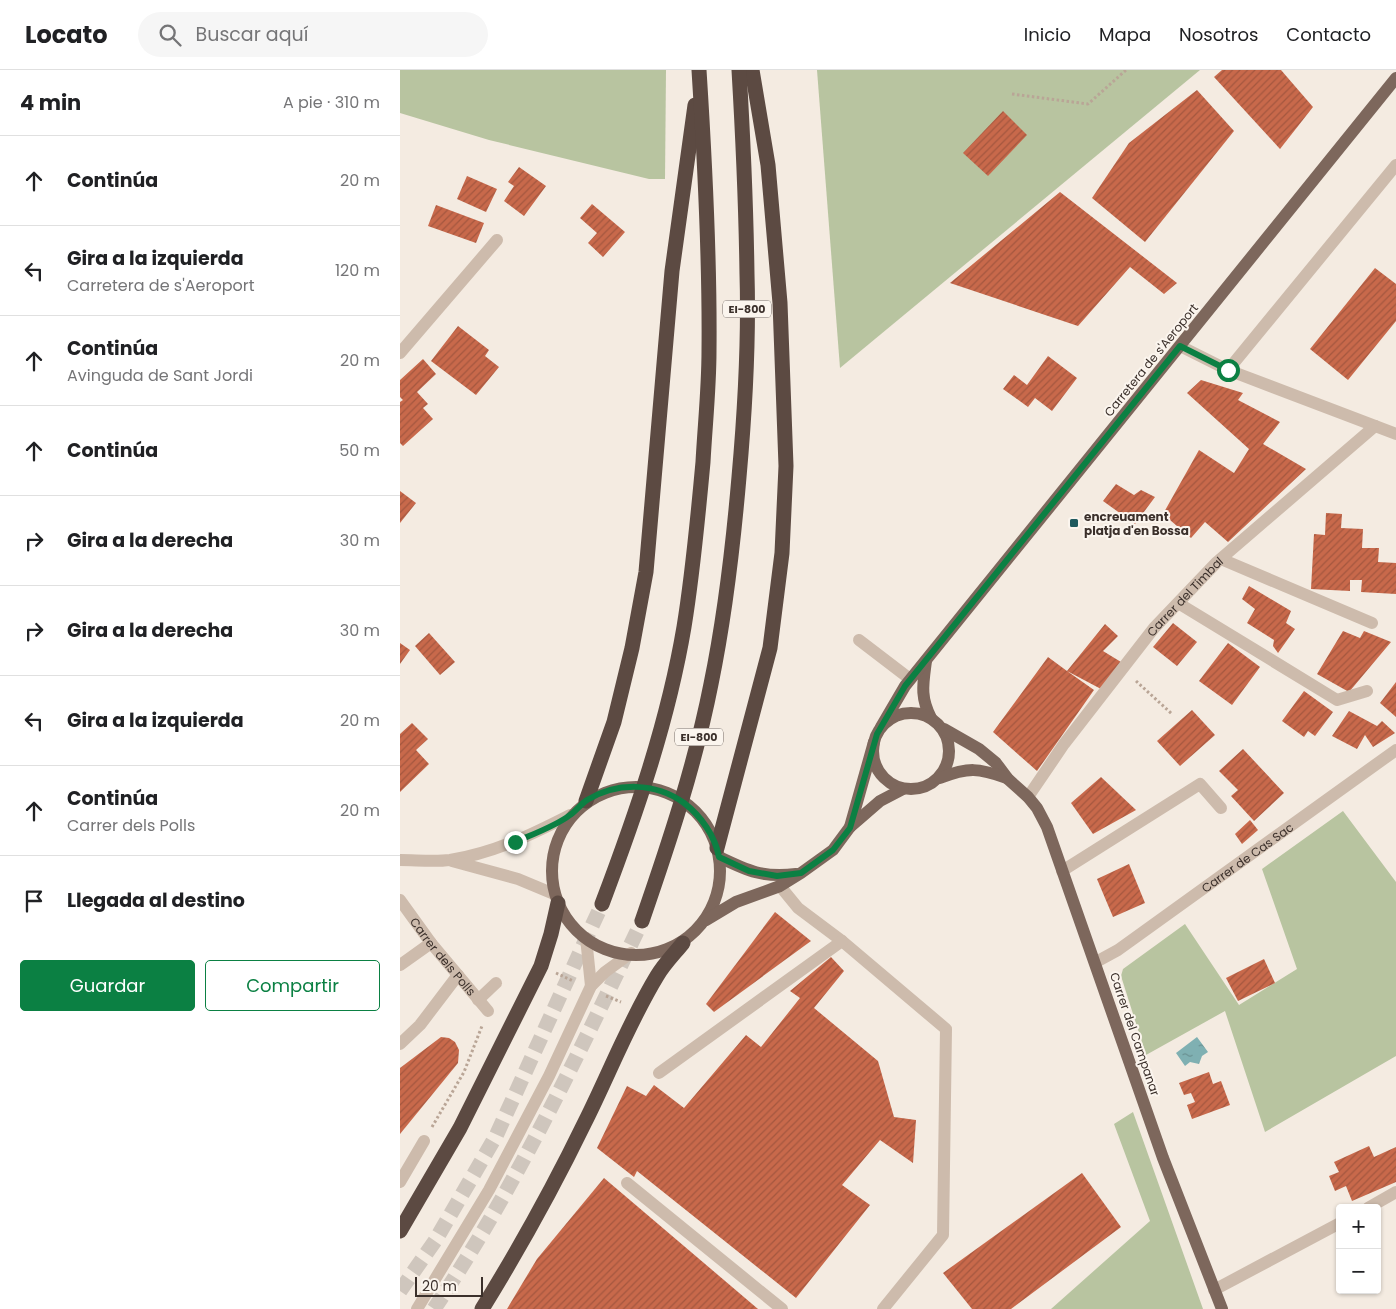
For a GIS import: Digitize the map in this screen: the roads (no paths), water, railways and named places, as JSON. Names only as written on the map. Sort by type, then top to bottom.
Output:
[{"type":"highway","name":"EI-800","points":[[642,921],[670,841],[692,767],[721,632],[733,548],[742,438],[747,339],[747,275],[739,70]]},
{"type":"highway","points":[[718,852],[770,648],[782,553],[786,466],[780,293],[768,165],[752,70]]},
{"type":"highway","name":"EI-800","points":[[602,904],[634,819],[672,686],[684,627],[696,543],[709,353],[709,272],[699,71]]},
{"type":"highway","points":[[586,801],[614,722],[632,648],[646,572],[672,271],[699,71]]},
{"type":"highway","points":[[400,1231],[460,1128],[541,966],[551,934],[556,899]]},
{"type":"highway","points":[[482,1309],[505,1272],[558,1175],[642,1003],[658,974],[683,942]]},
{"type":"main road","name":"Carretera de s'Aeroport","points":[[881,727],[910,680],[1396,78]]},
{"type":"main road","points":[[874,742],[874,761],[882,776],[890,784],[903,789],[918,790],[931,785],[940,778],[947,768],[950,754],[944,729],[931,718],[924,706],[926,660]]},
{"type":"main road","points":[[850,828],[874,742],[881,727],[889,720],[904,713],[914,712],[931,718]]},
{"type":"main road","name":"Carrer del Campanar","points":[[944,729],[979,749],[996,763],[1037,808],[1047,827],[1096,962],[1163,1158],[1222,1309]]},
{"type":"main road","name":"Carrer del Campanar","points":[[940,778],[957,771],[972,769],[1008,778]]},
{"type":"main road","points":[[625,787],[649,788],[678,798],[694,812],[709,832],[718,852],[720,877],[717,894],[706,920],[696,932],[683,942],[665,950],[648,954],[631,953],[606,948],[586,938],[572,925],[556,899],[552,862],[560,833],[570,815],[586,801],[612,789],[625,787]]},
{"type":"main road","points":[[706,920],[736,902],[780,886],[801,873],[833,850],[850,828],[880,801],[903,789]]},
{"type":"main road","points":[[718,852],[749,871],[777,876],[801,873]]},
{"type":"street","points":[[1228,370],[1396,165]]},
{"type":"street","points":[[400,353],[497,240]]},
{"type":"street","points":[[1180,346],[1228,370],[1396,434]]},
{"type":"street","name":"Carrer del Timbal","points":[[1028,797],[1064,744],[1154,628],[1221,559],[1375,426]]},
{"type":"street","points":[[1221,559],[1372,623]]},
{"type":"street","points":[[1178,603],[1337,700],[1367,691]]},
{"type":"street","points":[[859,640],[910,680]]},
{"type":"street","name":"Carrer de Cas Sac","points":[[1096,962],[1118,950],[1396,750]]},
{"type":"street","points":[[1062,871],[1200,784],[1221,808]]},
{"type":"street","points":[[400,860],[449,860],[498,849],[536,833],[570,815]]},
{"type":"street","points":[[449,860],[518,879],[556,899]]},
{"type":"street","points":[[780,886],[798,908],[842,941],[946,1029],[943,1235],[883,1309]]},
{"type":"street","name":"Carrer dels Polls","points":[[400,900],[431,943],[488,1011]]},
{"type":"street","points":[[586,938],[591,986]]},
{"type":"street","points":[[659,1073],[842,941]]},
{"type":"street","points":[[400,965],[431,943]]},
{"type":"street","points":[[417,1309],[489,1190],[549,1076],[591,986],[605,972],[631,953]]},
{"type":"street","points":[[400,1044],[420,1025],[458,975]]},
{"type":"street","points":[[478,1000],[496,983]]},
{"type":"street","points":[[400,1182],[424,1141]]},
{"type":"street","points":[[627,1183],[782,1309]]},
{"type":"street","points":[[1375,1204],[1396,1192]]},
{"type":"street","points":[[1214,1290],[1336,1225]]},
{"type":"water","points":[[1197,1037],[1208,1052],[1202,1056],[1199,1064],[1190,1062],[1185,1066],[1176,1053]]},
{"type":"tunnel","points":[[400,1291],[435,1241],[496,1136],[602,904]]},
{"type":"tunnel","points":[[434,1309],[464,1263],[545,1119],[642,921]]},
{"type":"place","name":"encreuament platja d'en Bossa","points":[[1074,523]]}]
